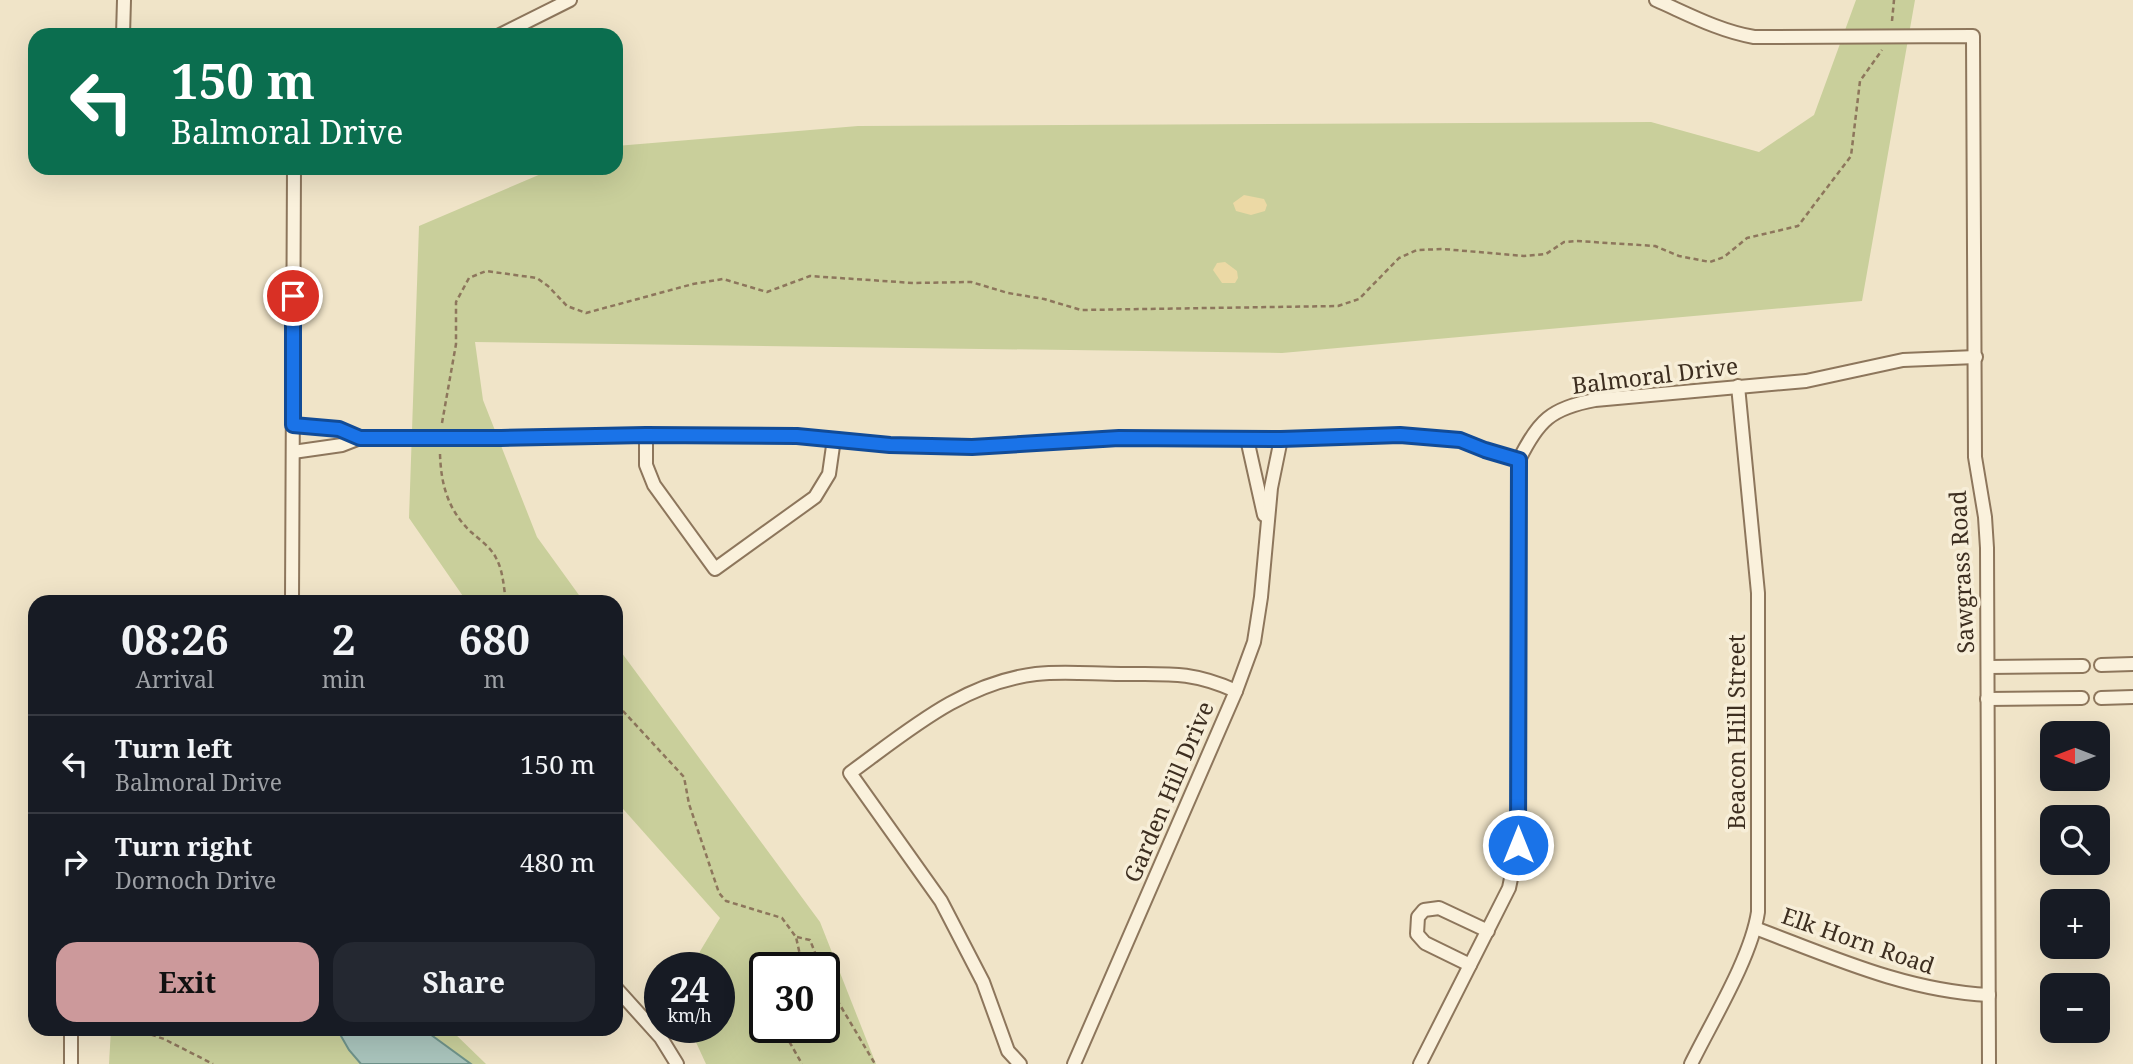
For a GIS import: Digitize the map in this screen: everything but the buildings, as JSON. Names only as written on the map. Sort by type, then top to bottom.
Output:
[{"type":"street","points":[[124,0],[124,28]]},
{"type":"street","points":[[514,28],[570,0]]},
{"type":"street","points":[[1656,0],[1715,26],[1754,37],[1889,37]]},
{"type":"street","name":"Sawgrass Road","points":[[1889,37],[1973,36],[1975,457],[1985,517],[1988,667],[1989,1064]]},
{"type":"street","points":[[292,595],[294,175]]},
{"type":"street","name":"Balmoral Drive","points":[[1519,460],[1533,432],[1546,418],[1573,404],[1806,381],[1903,360],[1976,357]]},
{"type":"street","name":"Beacon Hill Street","points":[[1690,1064],[1755,928],[1759,890],[1758,593],[1738,386]]},
{"type":"street","points":[[293,425],[339,429],[360,438]]},
{"type":"street","points":[[646,435],[646,465],[653,485],[715,569],[815,497],[829,474],[834,439]]},
{"type":"street","points":[[293,452],[342,445],[360,438],[797,436],[890,445],[972,447],[1119,438],[1281,439],[1373,435],[1431,436],[1460,440],[1519,460],[1518,845],[1509,888],[1420,1064]]},
{"type":"street","name":"Garden Hill Drive","points":[[1247,439],[1267,526]]},
{"type":"street","name":"Garden Hill Drive","points":[[1074,1064],[1236,691],[1254,642],[1271,488],[1281,439]]},
{"type":"street","points":[[2101,665],[2133,664]]},
{"type":"street","points":[[1988,667],[2083,666]]},
{"type":"street","points":[[1020,1064],[1009,1051],[983,982],[941,901],[850,773],[948,703],[989,684],[1012,678],[1062,673],[1189,674],[1236,691]]},
{"type":"street","points":[[2101,698],[2133,697]]},
{"type":"street","points":[[1987,699],[2082,698]]},
{"type":"street","points":[[1470,965],[1425,943],[1417,934],[1418,917],[1424,910],[1440,908],[1488,931]]},
{"type":"street","name":"Elk Horn Road","points":[[1755,928],[1897,981],[1953,993],[1989,995]]},
{"type":"street","points":[[623,996],[661,1038],[677,1064]]},
{"type":"street","points":[[71,1036],[71,1064]]},
{"type":"path","points":[[505,595],[498,560],[458,519],[444,492],[440,474],[440,439],[456,344],[456,302],[469,278],[486,271],[537,278],[567,306],[586,313],[703,282],[723,279],[767,292],[810,276],[913,283],[971,282],[1081,310],[1338,306],[1359,299],[1399,258],[1418,250],[1443,249],[1524,257],[1546,254],[1564,242],[1577,241],[1655,246],[1679,256],[1710,262],[1724,257],[1747,239],[1798,226],[1851,156],[1860,81],[1889,37],[1894,0]]},
{"type":"path","points":[[623,711],[684,777],[689,803],[719,893],[726,901],[782,918],[796,937],[799,952]]},
{"type":"path","points":[[796,937],[810,940],[815,952]]},
{"type":"path","points":[[840,1005],[875,1064]]},
{"type":"path","points":[[155,1036],[213,1064]]},
{"type":"path","points":[[790,1043],[802,1064]]},
{"type":"green space","points":[[1856,0],[1915,0],[1862,301],[1282,353],[475,342],[483,400],[537,537],[579,595],[462,595],[409,518],[419,226],[539,175],[623,175],[623,145],[858,126],[1651,122],[1759,152],[1814,115]]},
{"type":"green space","points":[[623,655],[820,922],[832,952],[749,952],[749,1043],[840,1043],[840,973],[876,1064],[706,1064],[696,1043],[735,1043],[735,952],[700,952],[720,918],[623,809]]},
{"type":"green space","points":[[111,1036],[457,1036],[486,1064],[109,1064]]},
{"type":"sand","points":[[1244,195],[1264,199],[1267,205],[1265,211],[1251,215],[1236,211],[1233,203]]},
{"type":"sand","points":[[1225,262],[1237,271],[1238,278],[1235,283],[1222,283],[1213,270],[1217,263]]},
{"type":"water","points":[[341,1036],[433,1036],[471,1064],[361,1064]]},
{"type":"route","points":[[293,296],[293,425],[339,429],[360,438],[797,436],[890,445],[972,447],[1119,438],[1281,439],[1400,435],[1460,440],[1519,460],[1518,845]]}]
